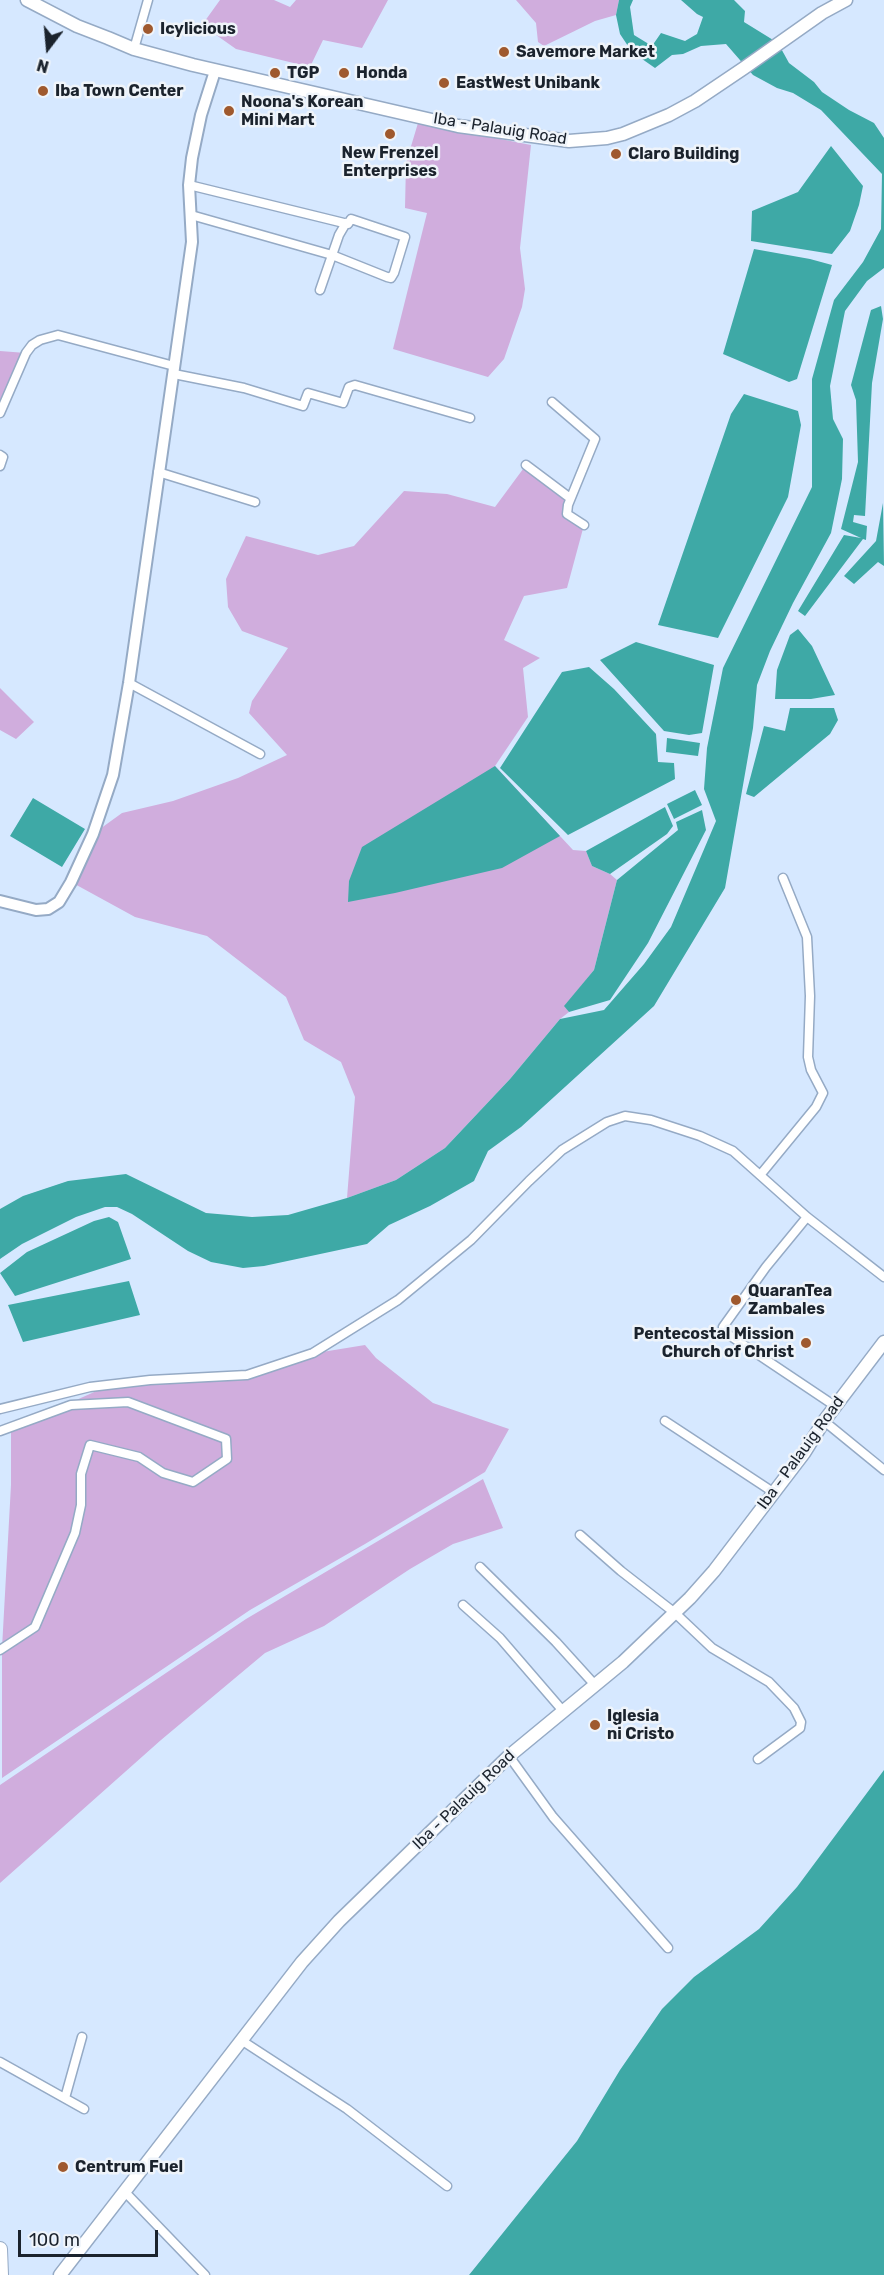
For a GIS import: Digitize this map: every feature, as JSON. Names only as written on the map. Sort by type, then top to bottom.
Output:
[{"type":"main road","name":"Iba - Palauig Road","points":[[27,0],[77,26],[134,49],[215,71],[458,126],[569,141],[607,138],[645,126],[695,101],[822,13],[846,0]]},
{"type":"main road","name":"Iba - Palauig Road","points":[[60,2275],[295,1971],[339,1921],[509,1756],[595,1685],[675,1613],[714,1571],[804,1453],[824,1421],[884,1342]]},
{"type":"main road","points":[[0,2249],[1,2275]]},
{"type":"street","points":[[134,49],[148,0]]},
{"type":"street","points":[[0,901],[36,910],[48,909],[59,902],[93,834],[113,775],[129,683],[192,242],[189,185],[201,116],[215,71]]},
{"type":"street","points":[[189,185],[346,223]]},
{"type":"street","points":[[191,215],[332,255],[387,278],[391,278],[394,273],[405,237],[351,219],[346,223],[332,255],[320,290]]},
{"type":"street","points":[[0,413],[26,353],[40,340],[58,335],[303,406],[308,393],[343,403],[349,387],[355,385],[470,418]]},
{"type":"street","points":[[552,402],[595,439],[570,498],[567,514],[584,525]]},
{"type":"street","points":[[0,455],[3,457],[0,466]]},
{"type":"street","points":[[526,465],[570,498]]},
{"type":"street","points":[[158,472],[255,502]]},
{"type":"street","points":[[129,683],[260,754]]},
{"type":"street","points":[[761,1174],[816,1107],[823,1093],[811,1070],[808,1057],[810,996],[807,937],[783,878]]},
{"type":"street","points":[[0,1409],[90,1387],[150,1380],[246,1375],[313,1353],[398,1300],[471,1240],[562,1150],[607,1122],[625,1116],[651,1120],[700,1136],[733,1150],[807,1217],[884,1277]]},
{"type":"street","points":[[807,1217],[723,1327],[726,1333],[835,1407]]},
{"type":"street","points":[[0,1431],[71,1405],[128,1402],[226,1439],[227,1459],[193,1482],[163,1473],[139,1457],[90,1444],[81,1474],[81,1505],[75,1533],[35,1627],[0,1650]]},
{"type":"street","points":[[665,1421],[773,1492]]},
{"type":"street","points":[[824,1421],[884,1470]]},
{"type":"street","points":[[580,1534],[621,1571],[675,1613],[712,1648],[769,1682],[794,1708],[801,1722],[800,1728],[758,1760]]},
{"type":"street","points":[[480,1567],[556,1642],[595,1685]]},
{"type":"street","points":[[463,1605],[500,1638],[563,1711]]},
{"type":"street","points":[[509,1756],[553,1818],[668,1948]]},
{"type":"street","points":[[65,2098],[82,2037]]},
{"type":"street","points":[[241,2040],[347,2109],[447,2186]]},
{"type":"street","points":[[0,2062],[84,2109]]},
{"type":"street","points":[[125,2192],[205,2275]]},
{"type":"shaded area","points":[[220,0],[274,0],[290,7],[296,0],[388,0],[362,48],[323,40],[310,67],[236,49],[202,25]]},
{"type":"shaded area","points":[[516,0],[619,0],[616,15],[595,21],[544,46],[538,42],[536,23]]},
{"type":"shaded area","points":[[619,0],[633,0],[630,7],[634,35],[652,46],[661,33],[685,41],[697,34],[703,17],[681,0],[734,0],[745,11],[744,22],[778,43],[789,63],[814,82],[822,92],[874,123],[884,138],[884,268],[867,281],[845,311],[830,386],[833,419],[843,439],[842,479],[831,533],[793,603],[757,685],[753,728],[725,888],[654,1006],[521,1127],[488,1151],[474,1181],[430,1206],[389,1225],[367,1244],[264,1266],[243,1268],[211,1262],[188,1251],[132,1214],[117,1207],[105,1207],[76,1217],[22,1244],[0,1259],[0,1209],[23,1196],[68,1181],[126,1174],[206,1213],[252,1217],[288,1215],[347,1198],[396,1180],[445,1148],[510,1079],[560,1019],[604,1010],[644,964],[671,927],[716,821],[704,789],[707,748],[723,668],[812,487],[812,379],[834,300],[863,262],[881,229],[882,174],[821,110],[793,93],[777,88],[753,75],[726,44],[701,46],[683,54],[672,55],[655,68],[632,52],[620,34],[616,15]]},
{"type":"shaded area","points":[[418,123],[531,145],[520,248],[525,289],[522,307],[504,359],[488,377],[393,349],[427,213],[405,208],[406,163]]},
{"type":"shaded area","points":[[831,146],[863,186],[850,231],[832,254],[751,241],[752,211],[798,192]]},
{"type":"shaded area","points":[[754,249],[832,265],[797,379],[789,382],[723,354]]},
{"type":"shaded area","points":[[881,306],[883,319],[872,383],[865,516],[854,515],[853,522],[867,526],[866,540],[863,539],[805,616],[798,611],[844,535],[861,538],[841,529],[858,462],[856,400],[851,385],[871,310]]},
{"type":"shaded area","points":[[0,351],[26,353],[0,417]]},
{"type":"shaded area","points":[[744,394],[798,411],[801,425],[788,497],[718,638],[658,625],[731,414]]},
{"type":"shaded area","points":[[526,465],[570,498],[567,514],[584,525],[567,588],[524,596],[504,640],[540,658],[523,668],[528,717],[495,766],[573,850],[586,851],[592,866],[610,874],[617,880],[594,970],[565,1006],[569,1012],[560,1019],[510,1079],[445,1148],[396,1180],[347,1198],[355,1097],[341,1062],[304,1040],[286,997],[207,936],[135,917],[71,882],[93,834],[122,813],[173,801],[238,778],[287,755],[249,713],[252,701],[288,648],[242,631],[228,607],[226,579],[246,536],[318,555],[354,546],[404,491],[447,494],[495,507]]},
{"type":"shaded area","points":[[883,503],[884,566],[878,562],[854,584],[844,576],[876,541]]},
{"type":"shaded area","points":[[798,629],[812,646],[835,695],[811,699],[775,699],[777,670],[790,635]]},
{"type":"shaded area","points":[[636,642],[714,665],[702,733],[689,735],[664,731],[600,660]]},
{"type":"shaded area","points":[[589,667],[614,689],[656,734],[658,762],[674,763],[675,779],[568,835],[500,768],[562,672]]},
{"type":"shaded area","points":[[0,688],[34,722],[16,739],[0,730]]},
{"type":"shaded area","points":[[790,708],[834,708],[838,720],[830,734],[754,797],[746,794],[764,726],[785,731]]},
{"type":"shaded area","points":[[667,738],[700,743],[698,756],[666,752]]},
{"type":"shaded area","points":[[495,766],[560,836],[502,868],[348,902],[349,881],[362,847]]},
{"type":"shaded area","points":[[695,790],[702,805],[674,819],[667,804]]},
{"type":"shaded area","points":[[33,798],[85,829],[62,867],[10,836]]},
{"type":"shaded area","points":[[665,807],[673,826],[667,834],[610,874],[592,866],[586,851]]},
{"type":"shaded area","points":[[702,810],[706,830],[648,943],[610,1000],[569,1012],[564,1006],[594,970],[617,880],[678,830],[676,822]]},
{"type":"shaded area","points":[[109,1217],[118,1222],[131,1259],[15,1296],[0,1273],[27,1252],[94,1221]]},
{"type":"shaded area","points":[[129,1281],[140,1315],[23,1342],[8,1305]]},
{"type":"shaded area","points":[[365,1345],[376,1358],[433,1403],[509,1429],[485,1472],[250,1610],[2,1778],[2,1648],[11,1485],[11,1429],[101,1389],[157,1382],[252,1378],[316,1353]]},
{"type":"shaded area","points":[[483,1479],[503,1528],[453,1544],[410,1569],[324,1626],[265,1653],[161,1740],[0,1883],[0,1785],[246,1619]]},
{"type":"shaded area","points":[[884,1770],[884,2275],[469,2275],[577,2141],[620,2070],[662,2009],[694,1977],[759,1929],[797,1887]]},
{"type":"place","name":"Icylicious","points":[[148,29]]},
{"type":"place","name":"Savemore Market","points":[[504,52]]},
{"type":"place","name":"TGP","points":[[275,73]]},
{"type":"place","name":"Honda","points":[[344,73]]},
{"type":"place","name":"EastWest Unibank","points":[[444,83]]},
{"type":"place","name":"Iba Town Center","points":[[43,91]]},
{"type":"place","name":"Noona's Korean Mini Mart","points":[[229,111]]},
{"type":"place","name":"New Frenzel Enterprises","points":[[390,134]]},
{"type":"place","name":"Claro Building","points":[[616,154]]},
{"type":"place","name":"QuaranTea Zambales","points":[[736,1300]]},
{"type":"place","name":"Pentecostal Mission Church of Christ","points":[[806,1343]]},
{"type":"place","name":"Iglesia ni Cristo","points":[[595,1725]]},
{"type":"place","name":"Centrum Fuel","points":[[63,2167]]}]
